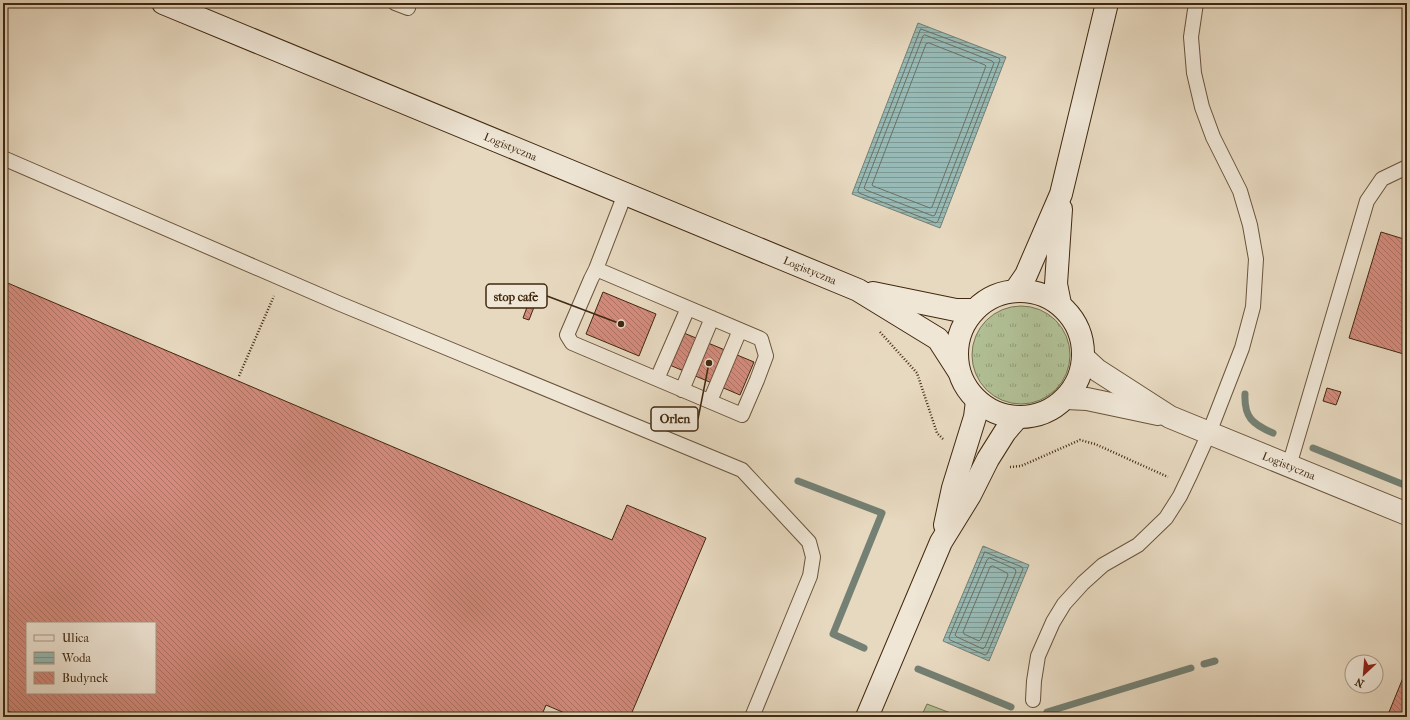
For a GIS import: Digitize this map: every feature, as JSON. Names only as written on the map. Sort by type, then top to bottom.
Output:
[{"type":"street","name":"Logistyczna","points":[[163,3],[858,290],[938,339],[958,370]]},
{"type":"street","points":[[1015,291],[1026,275],[1061,194],[1107,3]]},
{"type":"street","points":[[1060,304],[1056,284],[1061,194]]},
{"type":"street","name":"Logistyczna","points":[[858,290],[956,310],[974,310]]},
{"type":"street","points":[[1015,291],[1039,293],[1060,304],[1073,319],[1082,338],[1084,358],[1082,372],[1075,386],[1066,398],[1044,413],[1017,418],[996,413],[989,410],[977,401],[965,387],[958,370],[957,348],[962,328],[974,310],[993,297],[1015,291]]},
{"type":"street","name":"Logistyczna","points":[[1084,358],[1097,370],[1170,416],[1407,514]]},
{"type":"street","name":"Logistyczna","points":[[1066,398],[1087,399],[1170,416]]},
{"type":"street","points":[[941,542],[953,488],[975,417],[977,401]]},
{"type":"street","points":[[867,717],[941,542],[970,495],[988,459],[1005,432],[1017,418]]},
{"type":"lane","points":[[395,3],[408,8]]},
{"type":"lane","points":[[1032,700],[1038,656],[1053,622],[1064,604],[1083,583],[1103,565],[1138,545],[1166,518],[1191,473],[1209,433],[1242,348],[1253,307],[1256,259],[1250,225],[1240,191],[1213,137],[1202,106],[1194,73],[1191,37],[1196,3]]},
{"type":"lane","points":[[3,158],[338,303],[742,470],[809,542],[812,557],[810,576],[752,717]]},
{"type":"lane","points":[[1289,466],[1367,201],[1382,179],[1407,167]]},
{"type":"lane","points":[[596,268],[761,339],[766,356],[742,415],[572,343],[567,335],[596,268],[625,194]]},
{"type":"lane","points":[[657,379],[688,308]]},
{"type":"lane","points":[[682,390],[712,318]]},
{"type":"lane","points":[[710,401],[740,330]]},
{"type":"path","points":[[239,376],[275,294]]},
{"type":"green space","points":[[1021,306],[1031,307],[1048,314],[1062,328],[1069,345],[1069,365],[1062,382],[1048,396],[1031,403],[1021,404],[1011,403],[994,396],[980,382],[973,365],[972,355],[973,345],[980,328],[994,314],[1011,307]]},
{"type":"green space","points":[[927,704],[961,717],[921,717]]},
{"type":"water","points":[[918,23],[1006,57],[940,228],[852,194]]},
{"type":"water","points":[[983,546],[1029,565],[989,661],[943,641]]},
{"type":"building","points":[[1381,232],[1407,240],[1407,355],[1349,338]]},
{"type":"building","points":[[3,281],[612,540],[627,505],[706,538],[630,717],[574,717],[546,705],[541,717],[22,717],[3,709]]},
{"type":"building","points":[[603,292],[656,314],[639,356],[586,334]]},
{"type":"building","points":[[530,299],[536,302],[529,320],[523,318]]},
{"type":"building","points":[[679,331],[754,362],[740,395],[665,363]]},
{"type":"building","points":[[1327,388],[1341,392],[1336,405],[1323,401]]},
{"type":"building","points":[[1407,668],[1407,717],[1387,717]]},
{"type":"waterway","points":[[1245,394],[1246,409],[1251,419],[1255,423],[1273,433]]},
{"type":"waterway","points":[[1313,448],[1407,486]]},
{"type":"waterway","points":[[798,481],[882,513],[833,634],[864,648]]},
{"type":"waterway","points":[[1204,664],[1215,661]]},
{"type":"waterway","points":[[1047,712],[1191,668]]},
{"type":"waterway","points":[[918,669],[1011,707]]},
{"type":"place","name":"stop cafe","points":[[621,324]]},
{"type":"place","name":"Orlen","points":[[709,363]]}]
